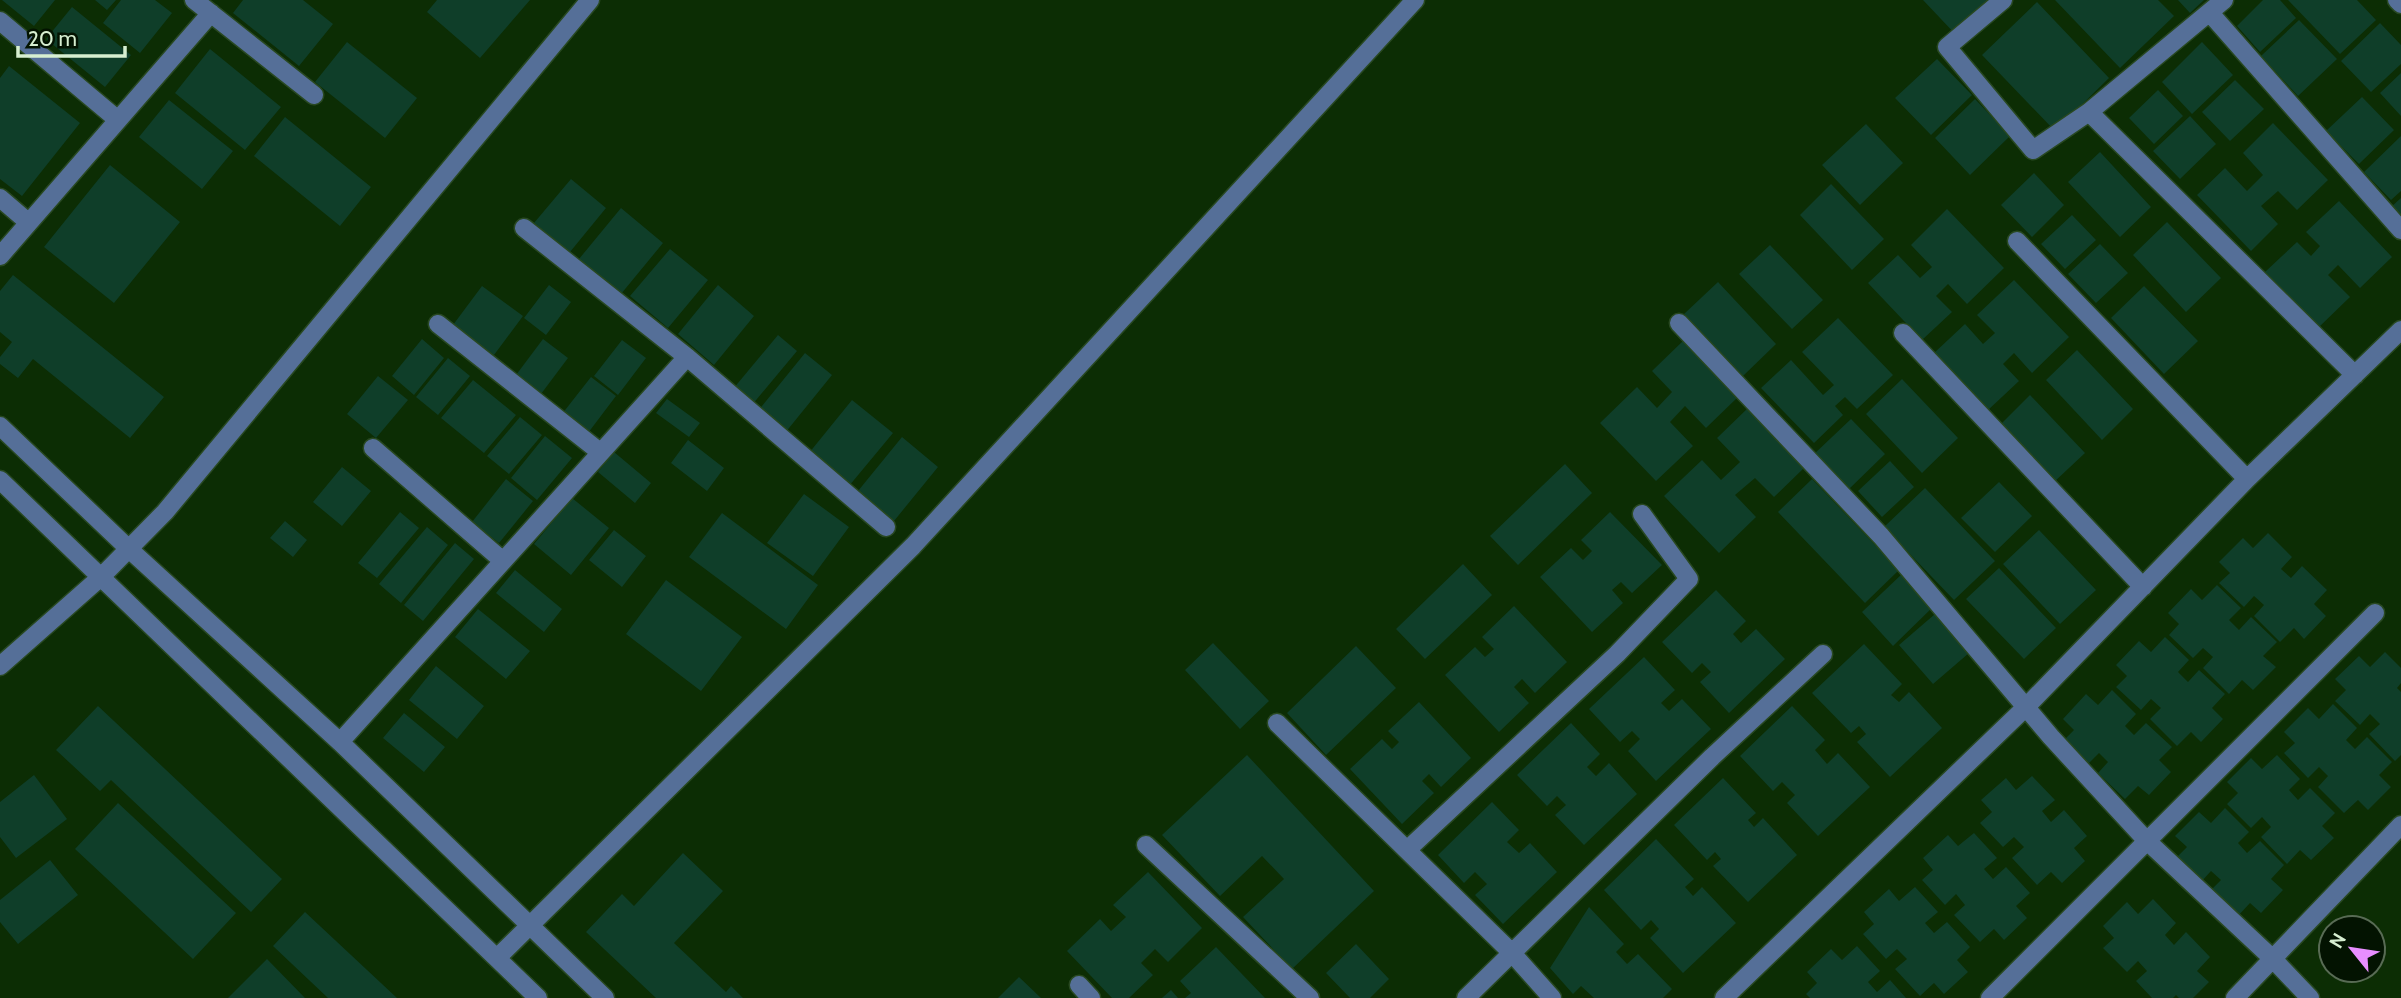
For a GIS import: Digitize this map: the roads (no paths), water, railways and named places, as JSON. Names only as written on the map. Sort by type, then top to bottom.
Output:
[{"type":"street","points":[[194,0],[314,95]]},
{"type":"street","points":[[0,666],[102,576],[165,512],[590,0]]},
{"type":"street","points":[[497,958],[913,546],[1415,0]]},
{"type":"street","points":[[2003,0],[1947,47],[2033,150],[2089,112],[2224,0]]},
{"type":"street","points":[[2397,0],[2401,4]]},
{"type":"street","points":[[0,256],[211,13]]},
{"type":"street","points":[[2210,13],[2401,230]]},
{"type":"street","points":[[0,21],[118,120]]},
{"type":"street","points":[[2089,112],[2355,375]]},
{"type":"street","points":[[0,198],[28,222]]},
{"type":"street","points":[[524,228],[687,357],[886,527]]},
{"type":"street","points":[[2017,241],[2247,479]]},
{"type":"street","points":[[1679,323],[1881,536],[2051,737],[2146,840],[2273,959],[2310,998]]},
{"type":"street","points":[[438,324],[600,452]]},
{"type":"street","points":[[1724,998],[2027,706],[2247,479],[2401,330]]},
{"type":"street","points":[[1903,333],[2143,587]]},
{"type":"street","points":[[340,742],[687,357]]},
{"type":"street","points":[[0,425],[129,549],[340,742],[606,998]]},
{"type":"street","points":[[373,448],[503,561]]},
{"type":"street","points":[[0,480],[538,998]]},
{"type":"street","points":[[1407,850],[1617,654],[1689,579],[1642,514]]},
{"type":"street","points":[[1990,998],[2375,613]]},
{"type":"street","points":[[1466,998],[1712,757],[1823,654]]},
{"type":"street","points":[[1277,723],[1512,953],[1552,998]]},
{"type":"street","points":[[2235,998],[2401,825]]},
{"type":"street","points":[[1146,845],[1310,998]]}]
